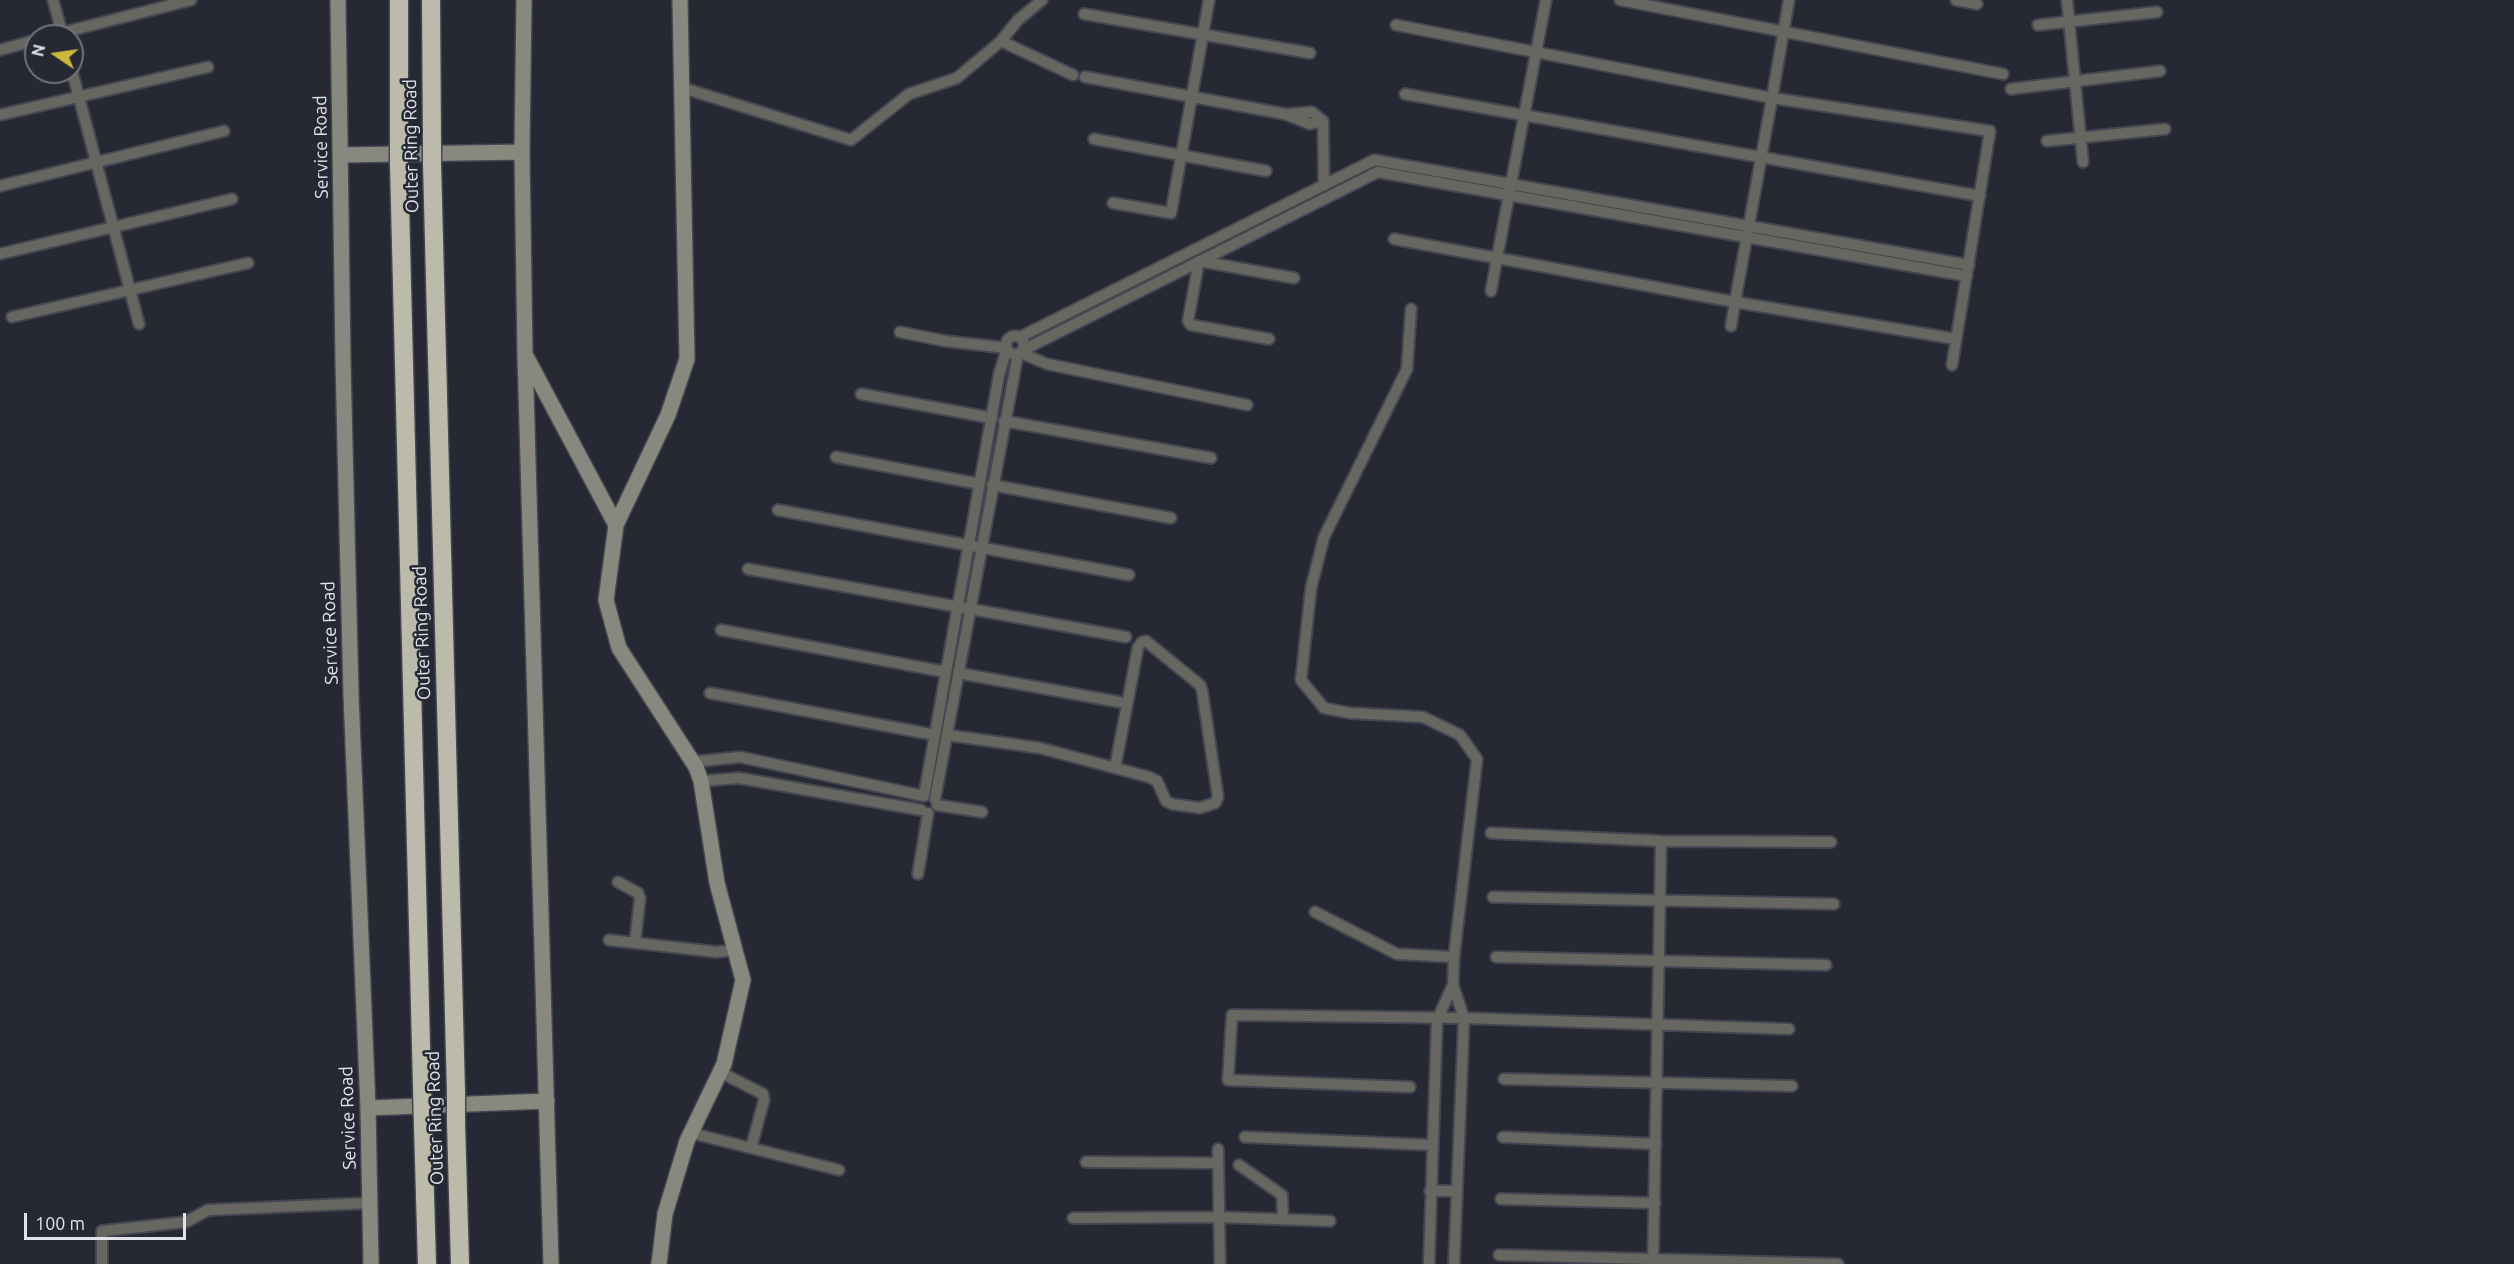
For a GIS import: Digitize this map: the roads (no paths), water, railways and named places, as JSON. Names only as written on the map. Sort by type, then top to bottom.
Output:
[{"type":"highway","name":"Outer Ring Road","points":[[399,0],[399,164],[427,1264]]},
{"type":"highway","name":"Outer Ring Road","points":[[431,0],[432,163],[460,1264]]},
{"type":"main road","name":"Service Road","points":[[338,0],[351,694],[368,1108],[371,1264]]},
{"type":"main road","points":[[524,0],[522,152],[525,355],[551,1264]]},
{"type":"main road","points":[[659,1264],[665,1214],[691,1133],[720,1072],[743,980],[717,883],[701,781],[692,762],[619,648],[606,600],[616,525],[668,416],[687,359],[680,0]]},
{"type":"main road","points":[[341,155],[522,152]]},
{"type":"main road","points":[[525,355],[616,525]]},
{"type":"main road","points":[[368,1108],[546,1101]]},
{"type":"street","points":[[53,0],[59,24]]},
{"type":"street","points":[[84,28],[191,0]]},
{"type":"street","points":[[682,88],[851,140],[909,94],[957,78],[1001,41],[1018,20],[1042,0]]},
{"type":"street","points":[[1113,203],[1171,213],[1209,0]]},
{"type":"street","points":[[1491,291],[1546,0]]},
{"type":"street","points":[[1620,0],[2003,74]]},
{"type":"street","points":[[1731,326],[1749,237],[1789,0]]},
{"type":"street","points":[[1956,0],[1977,4]]},
{"type":"street","points":[[2067,0],[2083,162]]},
{"type":"street","points":[[2038,25],[2157,12]]},
{"type":"street","points":[[1084,14],[1310,53]]},
{"type":"street","points":[[1396,25],[1772,98],[1990,131],[1952,365]]},
{"type":"street","points":[[1001,41],[1072,75]]},
{"type":"street","points":[[0,50],[24,43]]},
{"type":"street","points":[[0,114],[79,98],[208,67]]},
{"type":"street","points":[[2011,89],[2160,71]]},
{"type":"street","points":[[1085,77],[1285,114],[1310,124],[1323,121],[1324,183]]},
{"type":"street","points":[[75,84],[139,324]]},
{"type":"street","points":[[1406,94],[1980,196]]},
{"type":"street","points":[[2047,141],[2165,129]]},
{"type":"street","points":[[0,186],[224,131]]},
{"type":"street","points":[[1094,139],[1266,171]]},
{"type":"street","points":[[918,874],[924,811],[919,802],[924,796],[992,418],[1010,338],[1020,337],[1374,160],[1749,237],[1967,276]]},
{"type":"street","points":[[900,332],[945,341],[1007,348],[1011,353],[1021,352],[1372,173],[1385,172],[1510,188],[1750,225],[1969,265]]},
{"type":"street","points":[[0,254],[232,199]]},
{"type":"street","points":[[1394,239],[1736,302],[1956,339]]},
{"type":"street","points":[[1199,261],[1294,278]]},
{"type":"street","points":[[1199,261],[1188,321],[1191,325],[1269,339]]},
{"type":"street","points":[[12,318],[248,263]]},
{"type":"street","points":[[1411,309],[1407,369],[1324,537],[1311,588],[1301,680],[1324,708],[1350,713],[1423,717],[1460,735],[1477,759],[1454,957],[1453,985],[1464,1018],[1454,1264]]},
{"type":"street","points":[[701,781],[739,778],[924,811],[935,810],[1004,421],[1024,343],[1020,337]]},
{"type":"street","points":[[1021,352],[1047,364],[1247,405]]},
{"type":"street","points":[[861,394],[992,418]]},
{"type":"street","points":[[1004,421],[1210,458]]},
{"type":"street","points":[[836,457],[980,483]]},
{"type":"street","points":[[992,485],[1171,518]]},
{"type":"street","points":[[778,510],[1129,575]]},
{"type":"street","points":[[748,569],[1126,637]]},
{"type":"street","points":[[721,630],[946,672]]},
{"type":"street","points":[[947,735],[1040,748],[1115,768],[1157,781],[1166,801],[1172,804],[1200,808],[1217,801],[1200,685],[1146,641],[1138,647],[1115,768]]},
{"type":"street","points":[[958,673],[1119,702]]},
{"type":"street","points":[[710,693],[935,735]]},
{"type":"street","points":[[692,762],[740,757],[932,796],[936,802],[982,812]]},
{"type":"street","points":[[1491,833],[1661,841],[1831,842]]},
{"type":"street","points":[[1653,1261],[1661,841]]},
{"type":"street","points":[[618,882],[638,893],[640,898],[635,943]]},
{"type":"street","points":[[1493,897],[1834,904]]},
{"type":"street","points":[[1315,912],[1397,954],[1454,957]]},
{"type":"street","points":[[609,940],[717,952],[735,950]]},
{"type":"street","points":[[1496,957],[1826,965]]},
{"type":"street","points":[[1429,1264],[1437,1020],[1453,985]]},
{"type":"street","points":[[1410,1087],[1228,1080],[1232,1015],[1437,1020],[1464,1018],[1788,1029]]},
{"type":"street","points":[[720,1072],[763,1094],[765,1100],[751,1148]]},
{"type":"street","points":[[1503,1078],[1792,1086]]},
{"type":"street","points":[[691,1133],[839,1170]]},
{"type":"street","points":[[1245,1137],[1432,1145]]},
{"type":"street","points":[[1503,1137],[1656,1144]]},
{"type":"street","points":[[1218,1149],[1220,1264]]},
{"type":"street","points":[[1086,1162],[1218,1163]]},
{"type":"street","points":[[1239,1165],[1282,1195],[1283,1219]]},
{"type":"street","points":[[1430,1191],[1457,1191]]},
{"type":"street","points":[[1501,1199],[1655,1203]]},
{"type":"street","points":[[102,1264],[102,1231],[186,1222],[208,1210],[370,1203]]},
{"type":"street","points":[[1073,1218],[1219,1217],[1330,1221]]},
{"type":"street","points":[[1499,1255],[1653,1261],[1836,1264]]}]
